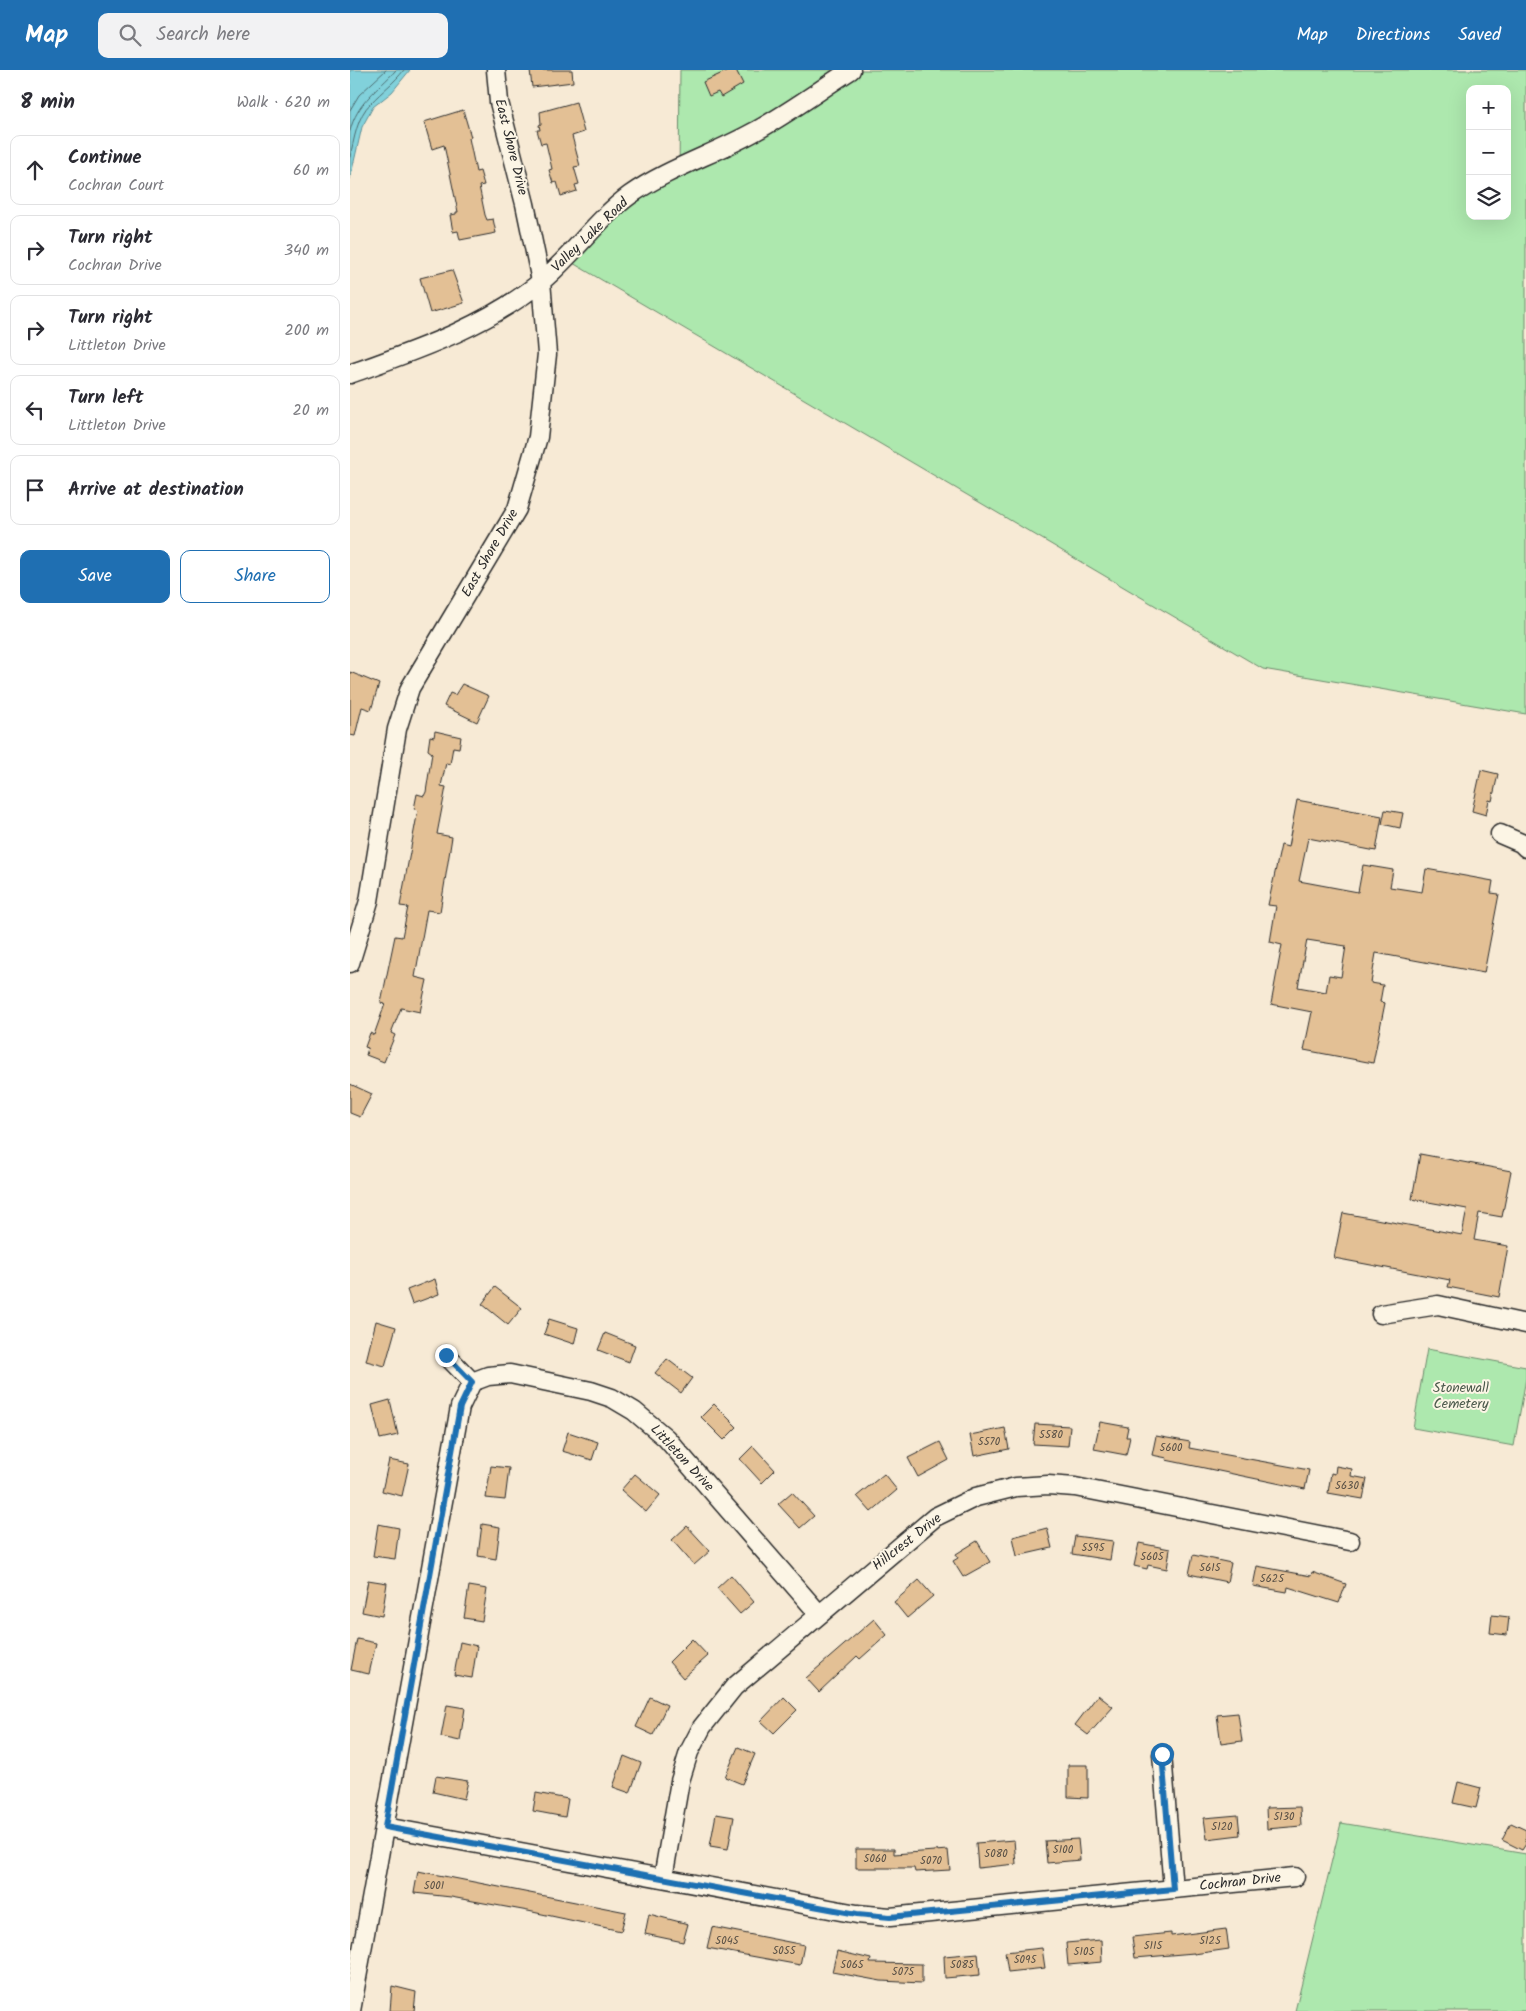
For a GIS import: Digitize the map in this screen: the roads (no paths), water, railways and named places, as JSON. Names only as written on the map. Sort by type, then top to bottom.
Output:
[{"type":"street","name":"East Shore Drive","points":[[350,962],[369,901],[397,728],[410,688],[517,510],[538,437],[546,354],[541,281],[525,204],[498,102],[496,70]]},
{"type":"street","name":"Valley Lake Road","points":[[350,374],[442,340],[502,309],[541,281],[564,261],[610,212],[630,195],[652,182],[752,133],[851,70]]},
{"type":"street","points":[[1500,834],[1521,843],[1526,848]]},
{"type":"street","points":[[1381,1314],[1438,1305],[1526,1324]]},
{"type":"street","points":[[351,2011],[460,1407],[472,1382],[446,1355]]},
{"type":"street","name":"Littleton Drive","points":[[472,1382],[488,1376],[510,1374],[591,1391],[612,1398],[634,1411],[666,1438],[819,1614]]},
{"type":"street","name":"Hillcrest Drive","points":[[663,1878],[680,1781],[690,1752],[702,1728],[734,1687],[935,1517],[976,1497],[1016,1487],[1048,1485],[1076,1487],[1350,1541]]},
{"type":"street","points":[[1162,1754],[1173,1889]]},
{"type":"street","name":"Cochran Drive","points":[[385,1827],[857,1914],[890,1917],[1295,1877]]},
{"type":"water","points":[[350,70],[410,70],[392,92],[373,107],[362,127],[350,179]]},
{"type":"park label","name":"Stonewall Cemetery","points":[[1461,1396]]}]
